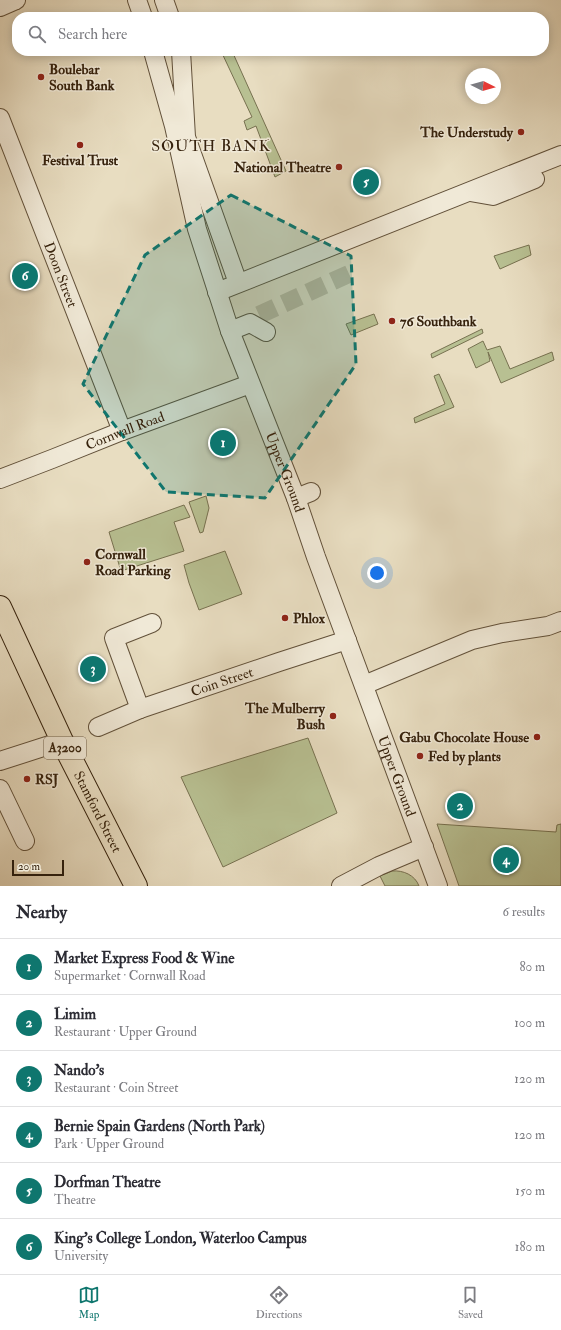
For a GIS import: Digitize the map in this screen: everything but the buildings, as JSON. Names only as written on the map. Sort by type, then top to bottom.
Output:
[{"type":"main road","name":"Stamford Street","points":[[0,607],[62,741],[108,835],[136,886]]},
{"type":"street","points":[[0,7],[16,0]]},
{"type":"street","points":[[137,0],[141,12]]},
{"type":"street","points":[[164,0],[168,12]]},
{"type":"street","name":"Upper Ground","points":[[160,56],[197,229],[217,292],[250,384],[304,495],[347,640],[438,886]]},
{"type":"street","points":[[181,56],[186,137],[238,283]]},
{"type":"street","name":"Doon Street","points":[[1,124],[122,431]]},
{"type":"street","points":[[217,292],[561,155]]},
{"type":"street","points":[[470,192],[493,196],[535,179]]},
{"type":"street","points":[[230,330],[254,319],[266,332]]},
{"type":"street","name":"Cornwall Road","points":[[0,479],[122,431],[250,384]]},
{"type":"street","points":[[364,685],[472,640],[502,633],[548,626],[561,621]]},
{"type":"street","points":[[140,709],[114,638],[152,623]]},
{"type":"street","name":"Coin Street","points":[[98,727],[140,709],[347,640]]},
{"type":"street","points":[[0,761],[62,741]]},
{"type":"street","points":[[0,789],[25,841]]},
{"type":"street","points":[[341,886],[379,866],[424,847]]},
{"type":"highlighted area","points":[[231,195],[351,256],[356,364],[265,498],[166,492],[83,384],[145,255]]},
{"type":"green space","points":[[223,56],[234,56],[286,171],[275,177],[256,126],[247,130],[244,121],[252,117]]},
{"type":"green space","points":[[529,245],[531,255],[500,269],[494,256]]},
{"type":"green space","points":[[374,314],[378,324],[351,335],[346,324]]},
{"type":"green space","points":[[482,329],[483,333],[432,358],[431,354]]},
{"type":"green space","points":[[483,341],[487,350],[500,346],[510,369],[552,352],[554,360],[501,383],[488,352],[490,361],[476,368],[468,349]]},
{"type":"green space","points":[[439,374],[454,407],[415,423],[414,418],[445,404],[434,376]]},
{"type":"green space","points":[[206,496],[209,508],[203,532],[200,533],[189,502]]},
{"type":"green space","points":[[184,505],[190,517],[174,522],[184,551],[121,571],[109,532]]},
{"type":"green space","points":[[225,551],[242,594],[199,610],[184,565]]},
{"type":"green space","points":[[308,738],[337,813],[223,867],[181,777]]},
{"type":"green space","points":[[437,824],[556,832],[557,825],[561,824],[561,886],[459,886]]},
{"type":"green space","points":[[392,871],[404,872],[412,876],[419,886],[385,886],[380,876]]},
{"type":"tunnel","points":[[259,315],[353,272]]},
{"type":"place","name":"Boulebar South Bank","points":[[41,77]]},
{"type":"place","name":"The Understudy","points":[[521,132]]},
{"type":"place","name":"Festival Trust","points":[[80,145]]},
{"type":"place","name":"National Theatre","points":[[339,167]]},
{"type":"place","name":"Dorfman Theatre","points":[[366,182]]},
{"type":"place","name":"King's College London, Waterloo Campus","points":[[25,276]]},
{"type":"place","name":"76 Southbank","points":[[392,321]]},
{"type":"place","name":"Market Express Food & Wine","points":[[223,443]]},
{"type":"place","name":"Cornwall Road Parking","points":[[87,562]]},
{"type":"place","name":"Phlox","points":[[285,618]]},
{"type":"place","name":"Nando's","points":[[93,669]]},
{"type":"place","name":"The Mulberry Bush","points":[[333,716]]},
{"type":"place","name":"Gabu Chocolate House","points":[[537,737]]},
{"type":"place","name":"Fed by plants","points":[[420,756]]},
{"type":"place","name":"RSJ","points":[[27,779]]},
{"type":"place","name":"Limim","points":[[460,806]]},
{"type":"place","name":"Bernie Spain Gardens (North Park)","points":[[506,860]]},
{"type":"district","name":"SOUTH BANK","points":[[211,146]]}]
